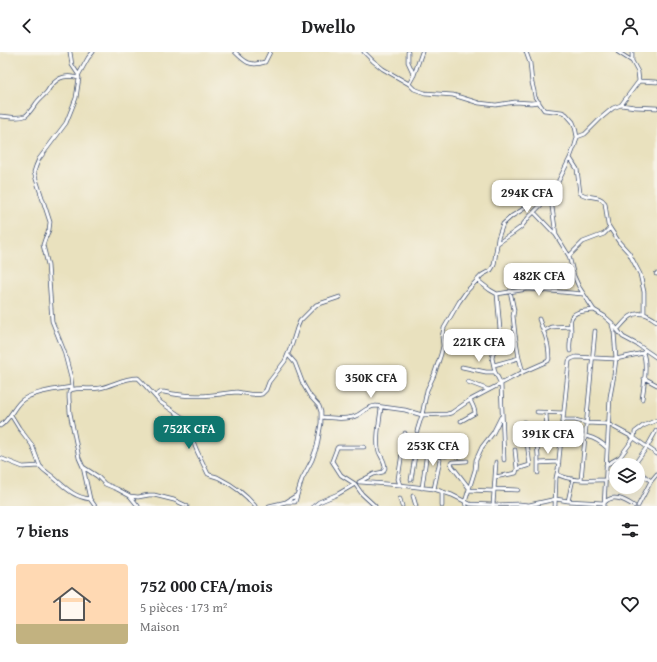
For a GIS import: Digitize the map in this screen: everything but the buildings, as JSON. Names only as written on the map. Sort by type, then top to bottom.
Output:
[{"type":"street","points":[[70,52],[72,65],[78,77]]},
{"type":"street","points":[[93,52],[88,58],[78,77],[77,93],[66,123],[39,159],[34,172],[50,222],[44,245],[48,265],[52,321],[64,351],[71,378],[69,398],[70,413],[79,458],[90,499],[95,506]]},
{"type":"street","points":[[235,52],[247,63],[252,64],[265,62],[270,52]]},
{"type":"street","points":[[364,52],[373,61],[409,84],[414,89],[425,93],[453,95],[479,103],[496,105],[515,102],[538,102]]},
{"type":"street","points":[[408,52],[408,62],[414,75]]},
{"type":"street","points":[[409,84],[414,75],[422,52]]},
{"type":"street","points":[[526,52],[530,63],[535,97],[544,110],[562,112],[570,117],[575,127],[577,137],[570,158],[558,180],[551,200],[556,235]]},
{"type":"street","points":[[618,52],[632,61]]},
{"type":"street","points":[[621,105],[639,81],[638,72],[632,61],[632,52]]},
{"type":"street","points":[[0,116],[18,117],[28,114],[38,100],[46,94],[56,81],[66,76],[78,77]]},
{"type":"street","points":[[639,81],[657,82]]},
{"type":"street","points":[[577,137],[585,134],[613,108],[621,105],[657,108]]},
{"type":"street","points":[[570,158],[577,169],[580,193],[582,195],[603,200],[605,203],[608,225],[619,242],[629,253],[640,274],[644,292],[644,314]]},
{"type":"street","points":[[417,431],[427,390],[441,354],[444,328],[466,292],[482,275],[491,270],[494,265],[498,238],[503,224],[522,210],[531,199]]},
{"type":"street","points":[[498,243],[521,227],[542,204],[551,200]]},
{"type":"street","points":[[534,212],[556,235],[569,256],[574,276],[583,294],[594,310],[604,316],[623,337],[644,352],[657,358]]},
{"type":"street","points":[[569,256],[583,242],[604,234],[610,228]]},
{"type":"street","points":[[477,280],[497,294],[528,288],[583,294]]},
{"type":"street","points":[[510,291],[514,310],[513,316],[515,334],[523,372]]},
{"type":"street","points":[[497,294],[501,342],[495,347],[492,358],[495,372],[501,384],[504,460]]},
{"type":"street","points":[[155,396],[161,392],[185,396],[211,395],[232,392],[256,395],[262,394],[285,361],[300,321],[316,305],[340,297]]},
{"type":"street","points":[[570,351],[571,320],[574,314],[582,311],[594,310]]},
{"type":"street","points":[[617,330],[632,315],[636,314],[644,314],[657,321]]},
{"type":"street","points":[[321,417],[345,419],[356,416],[371,407],[405,410],[422,415],[451,413],[470,400],[523,372],[548,361],[548,344],[539,319]]},
{"type":"street","points":[[604,504],[610,397],[616,359],[612,324]]},
{"type":"street","points":[[543,331],[551,327],[571,326]]},
{"type":"street","points":[[581,480],[595,331]]},
{"type":"street","points":[[555,506],[556,482],[564,420],[569,361],[576,357],[616,359],[644,352]]},
{"type":"street","points":[[642,399],[646,358],[644,352]]},
{"type":"street","points":[[269,506],[286,502],[295,502],[302,479],[312,460],[317,446],[321,423],[321,412],[319,406],[310,396],[303,384],[295,364],[288,355]]},
{"type":"street","points":[[494,365],[519,358]]},
{"type":"street","points":[[462,367],[486,372],[495,372]]},
{"type":"street","points":[[1,424],[11,415],[20,402],[27,397],[57,389],[98,388],[124,379],[138,378],[160,402],[185,421],[208,474],[234,486],[255,506]]},
{"type":"street","points":[[644,378],[657,385]]},
{"type":"street","points":[[468,382],[489,390]]},
{"type":"street","points":[[461,421],[475,413],[473,404],[470,400]]},
{"type":"street","points":[[314,506],[374,474],[383,472],[385,468],[378,446],[381,407]]},
{"type":"street","points":[[536,412],[564,413]]},
{"type":"street","points":[[546,413],[549,439]]},
{"type":"street","points":[[11,415],[32,445],[40,466],[72,494],[90,499]]},
{"type":"street","points":[[465,504],[475,470],[476,460],[482,447],[493,433],[502,416]]},
{"type":"street","points":[[564,420],[608,424],[634,438],[657,454]]},
{"type":"street","points":[[606,465],[620,457],[634,438],[635,432],[643,426],[657,420]]},
{"type":"street","points":[[517,469],[530,465],[524,422]]},
{"type":"street","points":[[639,458],[656,431]]},
{"type":"street","points":[[400,485],[398,479],[404,433]]},
{"type":"street","points":[[562,435],[585,435],[594,438],[607,448]]},
{"type":"street","points":[[538,473],[537,444],[547,442],[549,439],[561,439]]},
{"type":"street","points":[[422,488],[428,444]]},
{"type":"street","points":[[364,447],[338,447],[332,460],[335,468],[341,475],[355,484],[362,494],[375,506]]},
{"type":"street","points":[[403,448],[416,449],[411,480]]},
{"type":"street","points":[[495,477],[515,474],[517,469],[515,450]]},
{"type":"street","points":[[427,455],[446,456]]},
{"type":"street","points":[[0,458],[23,467],[40,466]]},
{"type":"street","points":[[434,490],[440,460]]},
{"type":"street","points":[[467,461],[452,462],[452,466],[469,489]]},
{"type":"street","points":[[493,506],[496,462]]},
{"type":"street","points":[[538,463],[559,462]]},
{"type":"street","points":[[82,467],[96,476],[104,484],[117,488],[130,496],[138,498],[154,495],[174,500],[187,506]]},
{"type":"street","points":[[557,474],[560,476],[581,480],[606,480]]},
{"type":"street","points":[[638,506],[657,474]]},
{"type":"street","points":[[645,477],[651,482]]},
{"type":"street","points":[[568,501],[573,479]]},
{"type":"street","points":[[359,482],[400,485],[434,490],[459,498],[465,504],[474,505],[528,505],[556,499],[604,504]]},
{"type":"street","points":[[469,489],[518,490]]},
{"type":"street","points":[[442,492],[442,506]]},
{"type":"street","points":[[130,496],[138,506]]},
{"type":"street","points":[[413,496],[416,506]]},
{"type":"street","points":[[604,504],[608,499],[613,498],[634,506]]},
{"type":"street","points":[[400,499],[402,506]]}]
